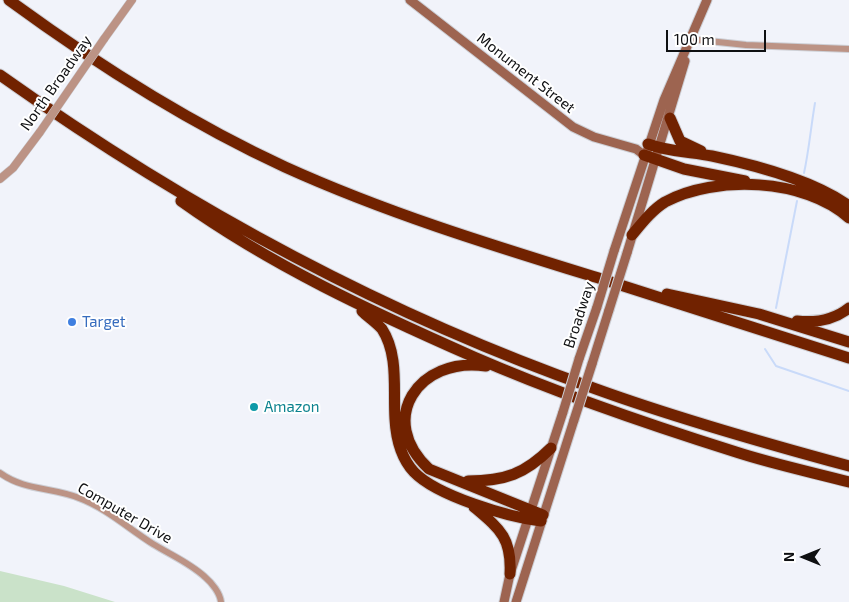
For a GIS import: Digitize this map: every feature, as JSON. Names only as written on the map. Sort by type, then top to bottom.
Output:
[{"type":"highway","points":[[9,0],[84,53],[143,90],[283,166],[407,217],[849,358]]},
{"type":"highway","points":[[0,74],[141,169],[300,259],[450,331],[560,376],[660,411],[849,466]]},
{"type":"highway","points":[[670,118],[680,141],[711,156],[801,182],[834,195],[849,206]]},
{"type":"highway","points":[[649,151],[711,156]]},
{"type":"highway","points":[[649,151],[684,169],[809,195],[830,204],[849,218]]},
{"type":"highway","points":[[141,169],[175,196],[236,239],[354,303],[497,368],[634,419],[738,453],[849,482]]},
{"type":"highway","points":[[632,234],[662,204],[684,193],[712,186],[754,184]]},
{"type":"highway","points":[[609,282],[770,317],[806,322],[839,315],[849,308]]},
{"type":"highway","points":[[354,303],[382,329],[393,359],[395,420],[401,452],[414,472],[442,490],[491,510],[528,514],[542,518]]},
{"type":"highway","points":[[770,317],[849,342]]},
{"type":"highway","points":[[497,368],[461,364],[444,368],[432,374],[416,390],[408,405],[405,426],[416,457],[429,469],[456,481],[492,493],[528,514]]},
{"type":"highway","points":[[456,481],[486,481],[509,477],[532,466],[551,448]]},
{"type":"highway","points":[[467,501],[502,532],[508,544],[510,574]]},
{"type":"main road","name":"Monument Street","points":[[410,0],[573,127],[594,137],[649,151]]},
{"type":"main road","name":"Broadway","points":[[504,602],[510,574],[528,514],[563,412],[614,251],[690,39],[707,0]]},
{"type":"main road","name":"Broadway","points":[[516,602],[610,310],[632,234],[649,151],[670,118],[690,39]]},
{"type":"street","name":"North Broadway","points":[[0,179],[12,168],[40,132],[132,0]]},
{"type":"street","points":[[690,39],[746,45],[849,49]]},
{"type":"street","name":"Computer Drive","points":[[0,473],[25,486],[63,492],[98,508],[154,545],[186,562],[206,577],[220,595],[221,602]]},
{"type":"green space","points":[[0,571],[64,586],[115,602],[0,602]]},
{"type":"waterway","points":[[804,173],[815,103]]},
{"type":"waterway","points":[[776,308],[797,201]]},
{"type":"waterway","points":[[765,349],[776,366],[849,391]]},
{"type":"place","name":"Target","points":[[72,322]]},
{"type":"place","name":"Amazon","points":[[254,407]]}]
